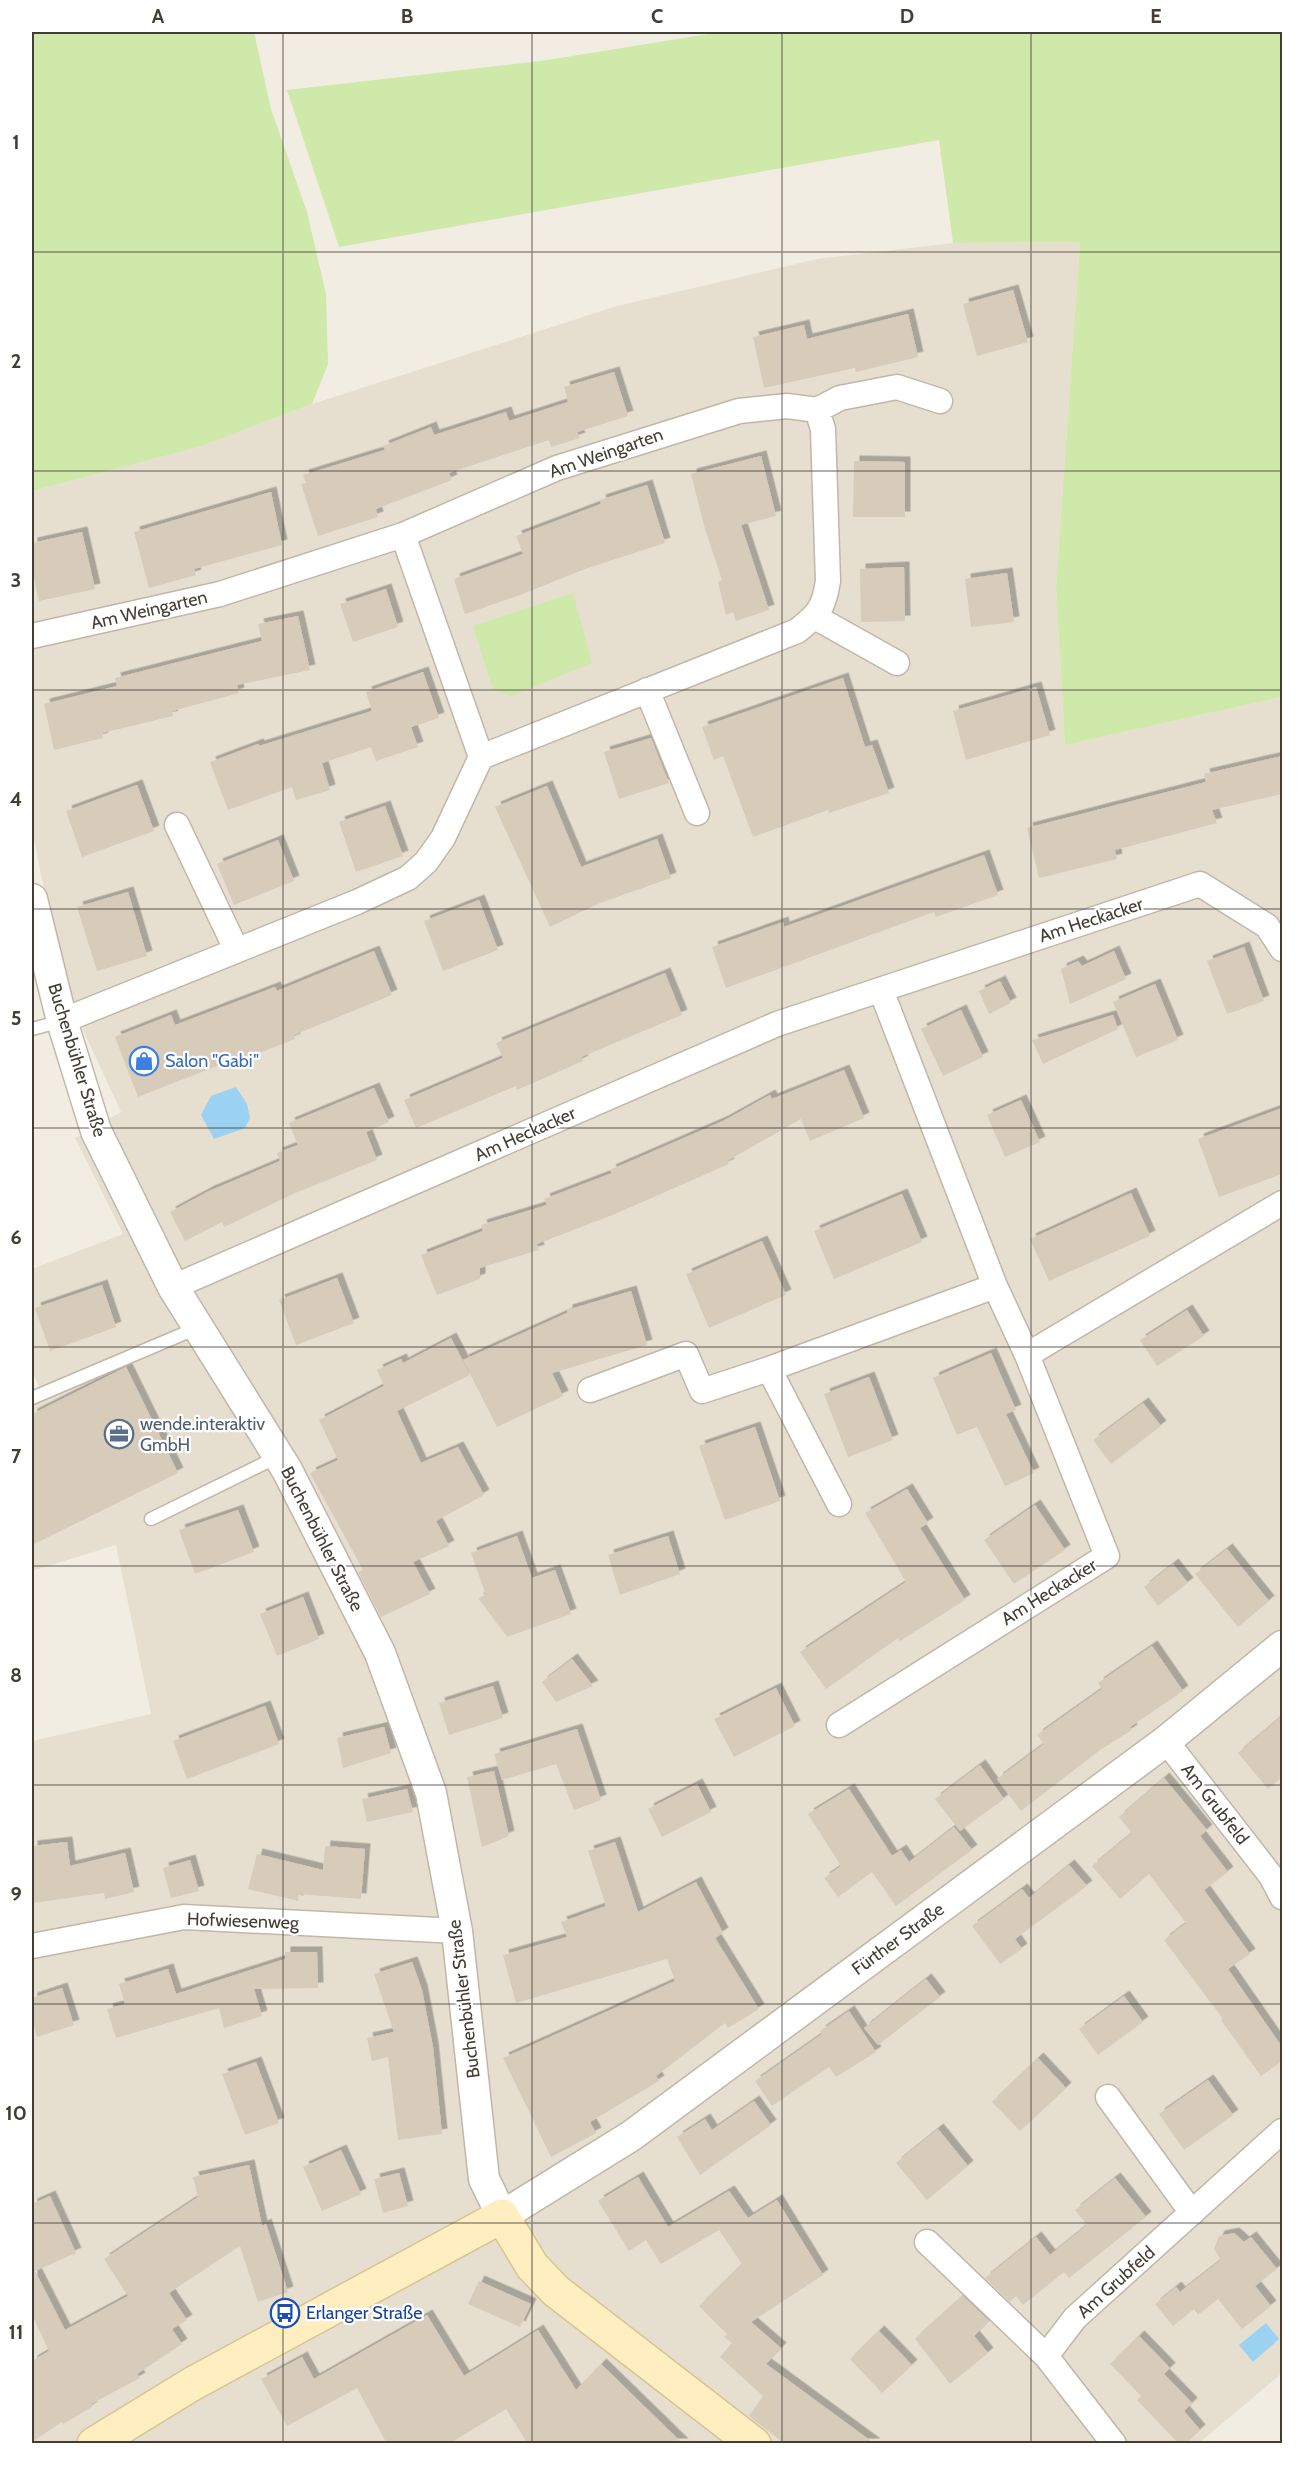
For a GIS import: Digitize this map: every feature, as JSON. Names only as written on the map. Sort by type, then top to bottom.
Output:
[{"type":"main road","points":[[94,2444],[192,2384],[502,2216],[532,2266],[556,2291],[754,2444]]},
{"type":"street","points":[[62,1021],[357,902],[408,878],[426,862],[443,838],[481,757],[796,631],[815,617],[825,603],[828,581],[823,429],[818,410],[840,398],[897,387],[940,401]]},
{"type":"street","name":"Am Weingarten","points":[[32,636],[220,594],[403,535],[557,468],[739,411],[787,406],[818,410]]},
{"type":"street","points":[[403,535],[481,757]]},
{"type":"street","points":[[815,617],[897,663]]},
{"type":"street","points":[[647,690],[697,813]]},
{"type":"street","points":[[177,825],[236,949]]},
{"type":"street","name":"Am Heckacker","points":[[173,1287],[777,1024],[1200,884],[1267,926],[1282,949]]},
{"type":"street","name":"Buchenbühler Straße","points":[[32,899],[62,1021],[96,1131],[173,1287],[279,1456],[380,1653],[431,1793],[457,1930],[484,2179],[502,2216]]},
{"type":"street","name":"Am Heckacker","points":[[839,1725],[1107,1556],[1027,1355],[995,1286],[881,990]]},
{"type":"street","points":[[1027,1355],[1282,1203]]},
{"type":"street","points":[[590,1390],[686,1354],[702,1391],[769,1369],[995,1286]]},
{"type":"street","points":[[769,1369],[839,1504]]},
{"type":"street","name":"Fürther Straße","points":[[502,2216],[631,2136],[1166,1741],[1282,1646]]},
{"type":"street","name":"Am Grubfeld","points":[[1166,1741],[1271,1876],[1282,1897]]},
{"type":"street","name":"Hofwiesenweg","points":[[32,1946],[184,1917],[457,1930]]},
{"type":"street","points":[[1108,2097],[1192,2213]]},
{"type":"street","name":"Am Grubfeld","points":[[1046,2356],[1075,2318],[1282,2131]]},
{"type":"street","points":[[927,2241],[1046,2356],[1114,2444]]},
{"type":"lane","points":[[32,1029],[62,1021]]},
{"type":"lane","points":[[32,1398],[198,1328]]},
{"type":"lane","points":[[151,1519],[279,1456]]},
{"type":"shaded area","points":[[1080,242],[1056,587],[1065,745],[1282,697],[1282,2373],[1199,2443],[32,2443],[32,1741],[151,1714],[116,1545],[32,1571],[32,1390],[39,1387],[32,1370],[32,1269],[123,1234],[75,1138],[121,1112],[62,984],[32,828],[32,491],[199,447],[312,404],[617,306],[817,259],[953,243]]},
{"type":"green space","points":[[32,32],[254,32],[271,109],[307,212],[326,294],[328,364],[312,404],[199,447],[32,491]]},
{"type":"green space","points":[[721,32],[1282,32],[1282,697],[1065,745],[1056,587],[1080,242],[953,243],[939,140],[339,247],[287,90],[541,61]]},
{"type":"green space","points":[[573,593],[592,663],[512,696],[493,690],[473,626]]},
{"type":"water","points":[[236,1087],[247,1104],[250,1118],[245,1128],[214,1139],[201,1115],[211,1096]]},
{"type":"water","points":[[1266,2323],[1279,2339],[1253,2362],[1239,2345]]},
{"type":"building","points":[[1013,290],[1028,342],[977,356],[963,304]]},
{"type":"building","points":[[908,314],[918,357],[856,372],[855,368],[764,388],[753,337],[804,325],[807,339]]},
{"type":"building","points":[[614,372],[628,416],[577,432],[580,438],[551,447],[549,440],[449,473],[452,480],[376,509],[378,517],[318,536],[301,484],[306,483],[303,475],[385,450],[383,446],[431,427],[434,435],[506,412],[509,421],[568,402],[564,387]]},
{"type":"building","points":[[761,456],[776,516],[741,525],[769,610],[736,621],[733,612],[726,615],[718,582],[722,580],[705,529],[691,474]]},
{"type":"building","points":[[854,461],[905,462],[905,517],[853,517]]},
{"type":"building","points":[[647,485],[665,543],[585,569],[465,614],[454,579],[523,554],[516,536],[601,504],[600,500]]},
{"type":"building","points":[[271,492],[282,545],[194,569],[196,575],[149,588],[134,532]]},
{"type":"building","points":[[82,532],[95,589],[39,601],[32,570],[32,543]]},
{"type":"building","points":[[904,567],[905,621],[861,622],[860,569]]},
{"type":"building","points":[[1007,573],[1014,622],[971,627],[965,579]]},
{"type":"building","points":[[386,589],[398,627],[353,642],[340,604]]},
{"type":"building","points":[[298,616],[310,670],[237,685],[239,693],[172,711],[173,716],[102,733],[103,738],[54,750],[44,704],[117,686],[115,678],[262,641],[258,624]]},
{"type":"building","points":[[423,672],[439,718],[411,727],[418,747],[376,761],[371,747],[322,763],[330,790],[296,800],[292,787],[228,810],[210,762],[258,744],[259,746],[372,711],[366,692]]},
{"type":"building","points":[[843,678],[865,747],[872,745],[889,793],[829,813],[828,810],[753,837],[723,756],[714,760],[702,727]]},
{"type":"building","points":[[1036,687],[1050,735],[966,760],[953,711]]},
{"type":"building","points":[[651,738],[669,783],[619,799],[604,752]]},
{"type":"building","points":[[1282,756],[1282,794],[1212,810],[1217,823],[1115,850],[1117,859],[1039,878],[1027,828],[1206,782],[1204,774]]},
{"type":"building","points":[[137,785],[154,831],[82,857],[66,811]]},
{"type":"building","points":[[547,786],[581,867],[657,839],[671,878],[600,903],[550,927],[495,807]]},
{"type":"building","points":[[385,806],[403,856],[356,872],[339,822]]},
{"type":"building","points":[[278,840],[294,881],[234,905],[217,864]]},
{"type":"building","points":[[984,855],[998,895],[936,917],[934,912],[726,988],[712,947],[783,922],[784,927]]},
{"type":"building","points":[[128,892],[147,956],[97,971],[77,907]]},
{"type":"building","points":[[479,900],[498,950],[443,971],[424,921]]},
{"type":"building","points":[[1244,947],[1264,1001],[1227,1014],[1207,961]]},
{"type":"building","points":[[374,951],[392,995],[294,1035],[295,1039],[236,1062],[235,1059],[138,1097],[115,1037],[171,1015],[175,1025],[275,987],[277,991]]},
{"type":"building","points":[[1114,951],[1126,979],[1070,1004],[1061,969],[1078,961],[1082,966]]},
{"type":"building","points":[[665,973],[682,1015],[581,1057],[583,1061],[517,1090],[516,1086],[416,1128],[404,1100],[503,1058],[496,1043]]},
{"type":"building","points":[[1000,981],[1011,1003],[989,1014],[979,991]]},
{"type":"building","points":[[1155,984],[1178,1040],[1136,1057],[1113,1002]]},
{"type":"building","points":[[961,1010],[983,1057],[943,1076],[921,1029]]},
{"type":"building","points":[[1113,1015],[1118,1029],[1043,1064],[1032,1040]]},
{"type":"building","points":[[844,1070],[864,1118],[810,1141],[801,1119],[727,1161],[729,1164],[615,1214],[537,1244],[539,1250],[480,1268],[480,1279],[437,1295],[421,1255],[483,1231],[481,1225],[547,1205],[544,1199],[612,1173],[610,1170],[723,1121],[770,1095],[772,1099]]},
{"type":"building","points":[[374,1088],[389,1122],[366,1132],[377,1160],[293,1194],[224,1227],[222,1222],[185,1241],[170,1212],[209,1191],[280,1161],[277,1153],[298,1145],[289,1123]]},
{"type":"building","points":[[1021,1100],[1040,1142],[1005,1157],[987,1115]]},
{"type":"building","points":[[1282,1108],[1282,1174],[1219,1197],[1198,1139]]},
{"type":"building","points":[[1131,1193],[1150,1236],[1049,1281],[1030,1239]]},
{"type":"building","points":[[902,1194],[922,1242],[834,1279],[814,1231]]},
{"type":"building","points":[[762,1241],[786,1295],[709,1328],[686,1274]]},
{"type":"building","points":[[337,1278],[354,1323],[296,1345],[279,1300]]},
{"type":"building","points":[[102,1285],[116,1327],[50,1351],[35,1308]]},
{"type":"building","points":[[631,1291],[647,1345],[552,1373],[563,1396],[497,1427],[463,1360],[567,1313],[567,1310]]},
{"type":"building","points":[[1187,1310],[1204,1336],[1157,1366],[1140,1340]]},
{"type":"building","points":[[451,1338],[470,1375],[397,1411],[421,1463],[458,1447],[484,1495],[436,1521],[449,1546],[413,1562],[430,1594],[381,1617],[358,1572],[363,1570],[310,1473],[338,1460],[319,1420],[384,1386],[377,1370],[401,1359],[403,1363]]},
{"type":"building","points":[[991,1353],[1016,1410],[1006,1414],[1034,1473],[1005,1486],[977,1427],[957,1435],[933,1378]]},
{"type":"building","points":[[126,1367],[178,1473],[32,1545],[32,1414]]},
{"type":"building","points":[[869,1377],[893,1440],[848,1457],[824,1394]]},
{"type":"building","points":[[1143,1403],[1161,1426],[1111,1464],[1093,1440]]},
{"type":"building","points":[[755,1427],[780,1501],[725,1520],[699,1446]]},
{"type":"building","points":[[907,1489],[928,1523],[920,1528],[965,1600],[900,1641],[898,1638],[826,1689],[800,1652],[906,1582],[865,1513]]},
{"type":"building","points":[[1035,1505],[1065,1550],[1014,1584],[984,1540]]},
{"type":"building","points":[[238,1510],[254,1552],[195,1574],[179,1530]]},
{"type":"building","points":[[517,1536],[532,1578],[555,1570],[571,1614],[507,1637],[478,1598],[486,1595],[471,1553]]},
{"type":"building","points":[[668,1536],[680,1574],[620,1595],[608,1555]]},
{"type":"building","points":[[1227,1549],[1269,1601],[1238,1627],[1195,1574]]},
{"type":"building","points":[[1173,1564],[1188,1583],[1158,1606],[1144,1587]]},
{"type":"building","points":[[303,1597],[319,1639],[277,1656],[260,1614]]},
{"type":"building","points":[[1152,1646],[1183,1691],[1130,1727],[1132,1730],[1100,1750],[1021,1811],[997,1779],[1044,1744],[1037,1735],[1102,1689],[1098,1683]]},
{"type":"building","points":[[572,1659],[593,1686],[556,1702],[542,1682]]},
{"type":"building","points":[[493,1686],[503,1718],[449,1735],[439,1703]]},
{"type":"building","points":[[776,1688],[795,1726],[734,1757],[714,1719]]},
{"type":"building","points":[[265,1706],[279,1744],[187,1779],[173,1741]]},
{"type":"building","points":[[1282,1716],[1282,1777],[1268,1789],[1238,1753]]},
{"type":"building","points":[[384,1727],[391,1753],[343,1768],[337,1738]]},
{"type":"building","points":[[577,1729],[601,1800],[574,1810],[556,1764],[502,1780],[494,1754]]},
{"type":"building","points":[[980,1765],[1004,1799],[960,1831],[935,1799]]},
{"type":"building","points":[[494,1771],[509,1836],[482,1847],[467,1777]]},
{"type":"building","points":[[1164,1778],[1207,1830],[1200,1836],[1228,1872],[1204,1890],[1250,1954],[1228,1969],[1282,2047],[1282,2061],[1261,2076],[1221,2020],[1223,2019],[1164,1940],[1186,1923],[1149,1874],[1120,1899],[1092,1866],[1132,1833],[1119,1817]]},
{"type":"building","points":[[697,1784],[711,1812],[662,1837],[648,1809]]},
{"type":"building","points":[[407,1789],[413,1812],[367,1822],[362,1799]]},
{"type":"building","points":[[849,1789],[892,1856],[901,1850],[909,1862],[954,1827],[972,1850],[896,1906],[872,1872],[838,1897],[824,1878],[841,1866],[808,1814]]},
{"type":"building","points":[[67,1842],[70,1866],[125,1853],[134,1892],[105,1899],[104,1893],[33,1903],[32,1846]]},
{"type":"building","points":[[615,1842],[638,1912],[696,1882],[723,1933],[715,1938],[759,2009],[728,2028],[725,2023],[656,2076],[659,2081],[590,2122],[596,2133],[551,2157],[503,2058],[675,1981],[667,1959],[516,2003],[503,1955],[567,1937],[561,1922],[606,1906],[588,1851]]},
{"type":"building","points":[[325,1846],[365,1849],[361,1899],[299,1894],[298,1901],[248,1889],[257,1854],[323,1870]]},
{"type":"building","points":[[190,1860],[199,1891],[171,1898],[163,1868]]},
{"type":"building","points":[[1069,1865],[1087,1886],[1015,1939],[1022,1949],[1000,1964],[972,1926],[1022,1889],[1029,1898]]},
{"type":"building","points":[[285,1952],[317,1952],[318,1988],[254,1989],[262,2016],[224,2028],[219,2008],[116,2038],[107,2009],[125,2004],[119,1984],[168,1969],[176,1994],[285,1959]]},
{"type":"building","points":[[412,1962],[422,1990],[433,2047],[442,2134],[398,2140],[388,2057],[372,2061],[367,2038],[394,2032],[374,1974]]},
{"type":"building","points":[[926,1979],[940,1997],[878,2045],[864,2028]]},
{"type":"building","points":[[62,1988],[74,2025],[37,2037],[32,2021],[32,1998]]},
{"type":"building","points":[[1124,1996],[1143,2022],[1098,2055],[1079,2029]]},
{"type":"building","points":[[849,2011],[876,2052],[836,2077],[829,2067],[772,2106],[755,2081],[822,2034],[820,2031]]},
{"type":"building","points":[[1038,2058],[1066,2088],[1020,2131],[992,2102]]},
{"type":"building","points":[[256,2062],[279,2123],[245,2135],[222,2074]]},
{"type":"building","points":[[1208,2080],[1233,2115],[1184,2150],[1159,2114]]},
{"type":"building","points":[[754,2101],[771,2125],[700,2175],[677,2137],[705,2119],[712,2130]]},
{"type":"building","points":[[938,2129],[968,2166],[927,2200],[896,2163]]},
{"type":"building","points":[[341,2150],[361,2194],[322,2211],[303,2167]]},
{"type":"building","points":[[249,2165],[262,2226],[266,2224],[288,2292],[258,2302],[240,2246],[169,2293],[187,2320],[172,2329],[182,2344],[137,2374],[140,2378],[91,2404],[92,2407],[63,2424],[62,2422],[32,2442],[32,2361],[49,2351],[32,2315],[32,2204],[50,2196],[76,2253],[35,2271],[65,2330],[128,2296],[104,2259],[198,2197],[193,2177]]},
{"type":"building","points":[[399,2173],[408,2206],[383,2213],[374,2179]]},
{"type":"building","points":[[638,2177],[668,2227],[729,2191],[748,2218],[777,2200],[823,2275],[751,2322],[781,2348],[766,2364],[875,2444],[785,2444],[749,2416],[763,2396],[720,2357],[732,2343],[724,2337],[727,2334],[699,2306],[742,2264],[719,2230],[661,2264],[646,2240],[629,2251],[598,2201]]},
{"type":"building","points":[[1115,2178],[1146,2217],[1069,2278],[1064,2272],[1023,2305],[1016,2296],[1010,2302],[985,2278],[1036,2237],[1050,2255],[1087,2225],[1075,2210]]},
{"type":"building","points":[[1234,2233],[1244,2242],[1251,2237],[1277,2269],[1255,2286],[1271,2306],[1242,2329],[1218,2299],[1198,2315],[1194,2309],[1173,2326],[1155,2304],[1176,2287],[1180,2292],[1221,2260],[1214,2249],[1219,2236]]},
{"type":"building","points":[[479,2281],[531,2304],[520,2327],[468,2304]]},
{"type":"building","points":[[963,2296],[989,2321],[974,2336],[988,2353],[950,2384],[915,2339]]},
{"type":"building","points":[[427,2315],[464,2376],[538,2330],[576,2390],[601,2364],[683,2444],[528,2444],[506,2409],[449,2444],[387,2444],[357,2388],[287,2426],[261,2379],[302,2357],[314,2379]]},
{"type":"building","points":[[879,2331],[912,2365],[882,2393],[850,2359]]},
{"type":"building","points":[[1139,2336],[1170,2368],[1164,2374],[1192,2403],[1184,2411],[1200,2430],[1185,2444],[1179,2444],[1137,2400],[1141,2396],[1110,2364]]},
{"type":"place","name":"Salon \"Gabi\"","points":[[144,1061]]},
{"type":"place","name":"wende.interaktiv GmbH","points":[[119,1434]]},
{"type":"place","name":"Erlanger Straße","points":[[285,2313]]}]
